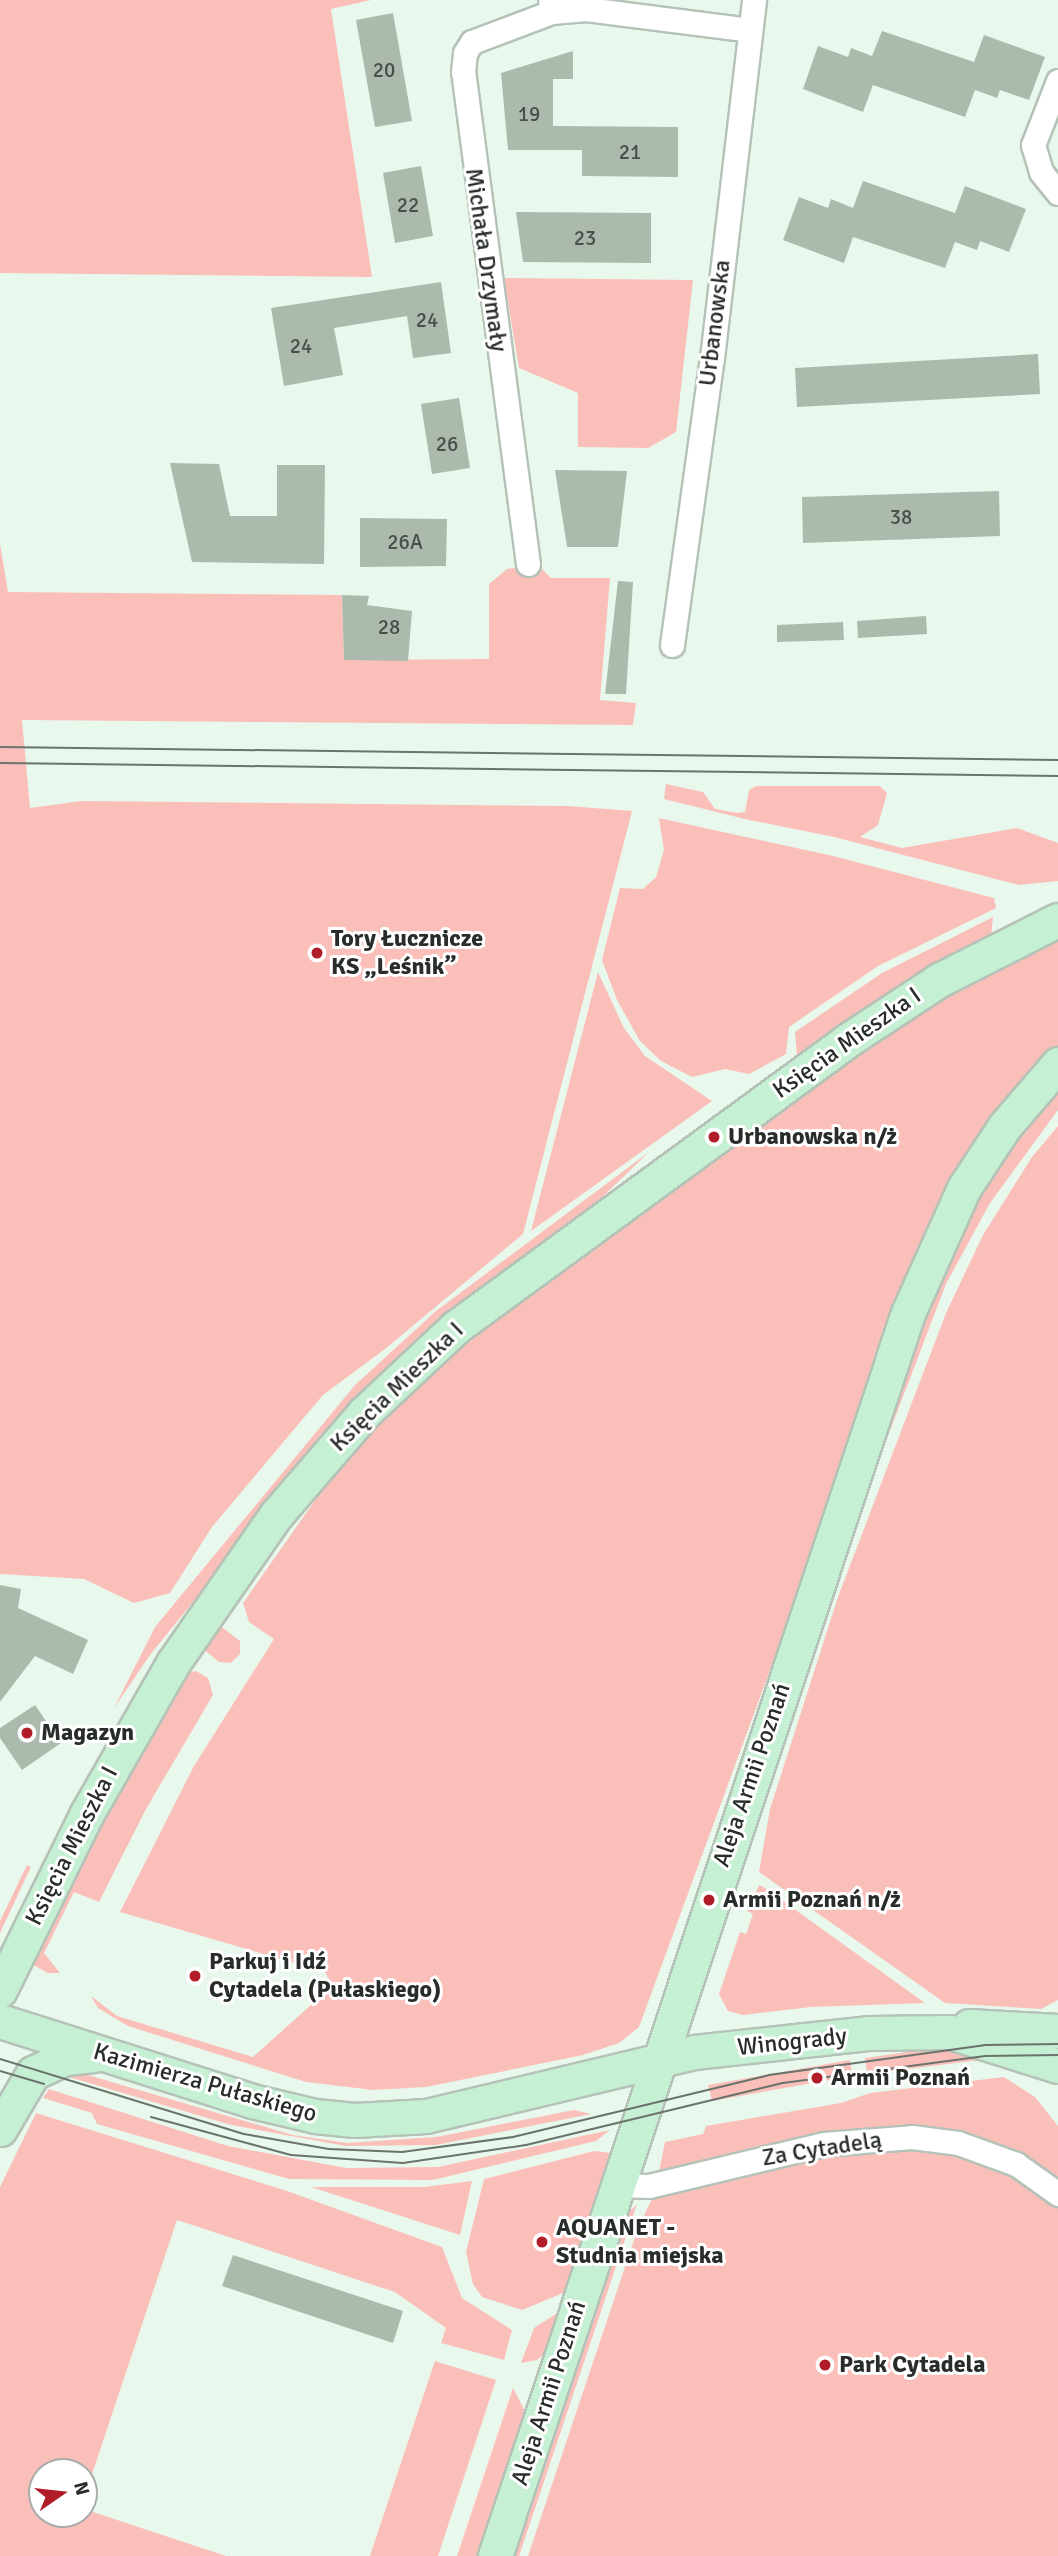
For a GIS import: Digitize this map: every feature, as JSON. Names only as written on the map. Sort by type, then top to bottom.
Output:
[{"type":"street","name":"Urbanowska","points":[[672,645],[712,358],[754,0]]},
{"type":"street","name":"Michała Drzymały","points":[[528,564],[463,72],[464,53],[472,42],[551,6],[750,30]]},
{"type":"street","points":[[1058,81],[1033,145],[1041,172],[1058,193]]},
{"type":"street","name":"Księcia Mieszka I","points":[[0,1990],[86,1815],[173,1663],[276,1516],[364,1413],[456,1327],[848,1040],[939,980],[1058,920]]},
{"type":"street","name":"Aleja Armii Poznań","points":[[495,2556],[619,2185],[709,1900],[928,1260],[981,1160],[1058,1064]]},
{"type":"street","name":"Kazimierza Pułaskiego","points":[[0,2021],[276,2107],[315,2116],[368,2120],[426,2116],[659,2062]]},
{"type":"street","name":"Winogrady","points":[[659,2062],[694,2052],[956,2025],[1058,2031]]},
{"type":"street","name":"Winogrady","points":[[925,2030],[956,2033],[1058,2066]]},
{"type":"street","points":[[0,2046],[47,2037]]},
{"type":"street","points":[[0,2129],[23,2084],[36,2071],[74,2056],[107,2056]]},
{"type":"street","name":"Za Cytadelą","points":[[619,2185],[649,2186],[838,2142],[912,2137],[958,2143],[1016,2164],[1058,2194]]},
{"type":"shaded area","points":[[0,0],[371,0],[331,9],[372,277],[0,273]]},
{"type":"shaded area","points":[[504,278],[693,280],[676,432],[648,448],[578,447],[578,393],[519,368]]},
{"type":"shaded area","points":[[0,544],[8,592],[342,595],[344,660],[489,659],[489,584],[507,569],[538,565],[551,578],[610,578],[600,700],[636,703],[633,725],[22,720],[30,808],[81,801],[568,806],[632,811],[523,1234],[385,1349],[323,1395],[212,1527],[170,1593],[134,1603],[84,1579],[0,1574]]},
{"type":"shaded area","points":[[666,784],[703,792],[715,809],[738,813],[745,812],[749,790],[756,786],[880,786],[887,793],[878,825],[860,837],[902,848],[1017,828],[1058,843],[1058,881],[1019,885],[834,837],[664,799]]},
{"type":"shaded area","points":[[659,818],[833,856],[994,898],[996,908],[878,966],[789,1027],[786,1054],[749,1074],[725,1069],[692,1077],[661,1061],[640,1041],[617,1000],[602,960],[620,888],[643,889],[656,877],[664,850]]},
{"type":"shaded area","points":[[993,917],[991,938],[797,1056],[795,1032],[882,973]]},
{"type":"shaded area","points":[[1058,933],[1058,1046],[932,1229],[639,2027],[619,2043],[583,2055],[426,2087],[373,2090],[306,2082],[128,2026],[98,2008],[91,1996],[117,2016],[253,2057],[332,1986],[325,1972],[120,1912],[194,1766],[274,1639],[249,1622],[243,1603],[358,1439],[461,1340],[918,1007]]},
{"type":"shaded area","points":[[598,972],[624,1028],[645,1056],[712,1101],[531,1231]]},
{"type":"shaded area","points":[[1058,1083],[1058,1110],[990,1203],[946,1284],[851,1533],[940,1265],[999,1157]]},
{"type":"shaded area","points":[[1058,1126],[1058,2000],[1041,2009],[945,2003],[759,1872],[770,1809],[838,1597],[946,1313],[983,1235],[1032,1157]]},
{"type":"shaded area","points":[[649,1152],[226,1561],[150,1655],[114,1708],[155,1627],[355,1385],[436,1311]]},
{"type":"shaded area","points":[[219,1625],[240,1641],[240,1654],[231,1663],[219,1662],[202,1648]]},
{"type":"shaded area","points":[[196,1671],[208,1678],[213,1695],[146,1809],[99,1902],[74,1892],[44,1953],[60,1973],[48,1973],[28,1962],[99,1820],[186,1673]]},
{"type":"shaded area","points":[[27,1865],[31,1867],[0,1933],[0,1921]]},
{"type":"shaded area","points":[[759,1885],[925,2003],[811,2007],[743,2015],[728,2011],[719,1994],[740,1932],[746,1934],[753,1914],[747,1911]]},
{"type":"shaded area","points":[[959,2045],[996,2058],[867,2074],[865,2058]]},
{"type":"shaded area","points":[[850,2060],[852,2076],[712,2101],[708,2085]]},
{"type":"shaded area","points":[[81,2073],[293,2135],[347,2143],[436,2137],[574,2110],[591,2114],[436,2145],[346,2146],[231,2125],[62,2075]]},
{"type":"shaded area","name":"Park Cytadela","points":[[1004,2077],[1035,2097],[1058,2126],[1058,2556],[528,2556],[638,2228],[652,2199],[665,2195],[674,2169],[659,2172],[665,2142],[703,2134],[706,2126],[841,2103],[870,2093]]},
{"type":"shaded area","points":[[49,2089],[228,2146],[346,2168],[438,2167],[610,2130],[596,2141],[433,2180],[289,2179],[97,2124],[92,2113],[43,2098]]},
{"type":"shaded area","points":[[36,2113],[287,2191],[442,2247],[462,2298],[512,2330],[504,2360],[441,2343],[446,2328],[395,2292],[177,2220],[97,2458],[28,2458],[28,2528],[98,2528],[98,2514],[226,2556],[0,2556],[0,2187]]},
{"type":"shaded area","points":[[594,2151],[613,2153],[568,2291],[522,2310],[482,2297],[473,2284],[466,2252],[484,2179]]},
{"type":"shaded area","points":[[472,2181],[460,2235],[311,2187],[424,2187]]},
{"type":"shaded area","points":[[637,2204],[519,2556],[509,2556],[623,2218]]},
{"type":"shaded area","points":[[562,2310],[550,2349],[537,2360],[521,2363],[534,2328]]},
{"type":"shaded area","points":[[435,2361],[496,2380],[438,2556],[370,2556]]},
{"type":"shaded area","points":[[513,2388],[528,2417],[482,2556],[457,2556]]},
{"type":"building","points":[[393,13],[412,121],[375,127],[356,20]]},
{"type":"building","points":[[882,31],[974,62],[984,35],[1045,57],[1029,100],[1000,90],[997,98],[975,90],[965,117],[873,85],[863,112],[803,89],[818,46],[848,57],[851,48],[872,56]]},
{"type":"building","points":[[573,51],[573,79],[553,79],[553,126],[678,127],[678,177],[582,176],[582,150],[508,150],[501,73]]},
{"type":"building","points":[[421,166],[433,236],[395,243],[383,173]]},
{"type":"building","points":[[863,181],[955,213],[965,186],[1026,209],[1009,252],[980,241],[977,250],[955,242],[945,268],[853,237],[844,263],[783,240],[799,197],[828,208],[831,199],[853,208]]},
{"type":"building","points":[[516,212],[651,213],[651,263],[523,262]]},
{"type":"building","points":[[441,282],[451,353],[413,358],[407,316],[334,328],[343,375],[284,386],[271,308]]},
{"type":"building","points":[[1038,354],[1040,394],[797,407],[795,368]]},
{"type":"building","points":[[459,398],[470,468],[432,474],[421,404]]},
{"type":"building","points":[[170,463],[219,464],[230,516],[277,516],[277,465],[325,465],[324,564],[192,562]]},
{"type":"building","points":[[555,470],[627,471],[618,547],[567,547]]},
{"type":"building","points":[[999,491],[1000,536],[803,543],[802,497]]},
{"type":"building","points":[[360,518],[447,519],[446,566],[360,567]]},
{"type":"building","points":[[618,581],[633,582],[626,694],[605,694]]},
{"type":"building","points":[[342,595],[369,596],[367,605],[412,611],[408,661],[344,660]]},
{"type":"building","points":[[926,616],[927,634],[858,638],[857,621]]},
{"type":"building","points":[[843,622],[844,640],[777,642],[777,625]]},
{"type":"building","points":[[0,1585],[21,1589],[18,1608],[88,1640],[73,1674],[35,1656],[0,1702]]},
{"type":"building","name":"Magazyn","points":[[35,1705],[61,1743],[22,1770],[0,1738],[0,1728]]},
{"type":"building","points":[[233,2255],[403,2311],[393,2343],[222,2286]]},
{"type":"tram line","points":[[0,747],[1058,760]]},
{"type":"tram line","points":[[0,763],[1058,776]]},
{"type":"tram line","points":[[0,2059],[244,2134],[329,2149],[402,2152],[513,2137],[769,2075],[984,2045],[1058,2044]]},
{"type":"tram line","points":[[151,2117],[291,2155],[403,2163],[526,2145],[783,2083],[985,2056],[1058,2055]]},
{"type":"tram line","points":[[0,2071],[44,2084]]},
{"type":"place","name":"Tory Łucznicze KS „Leśnik”","points":[[317,953]]},
{"type":"place","name":"Urbanowska n/ż","points":[[714,1137]]},
{"type":"place","name":"Magazyn","points":[[27,1733]]},
{"type":"place","name":"Armii Poznań n/ż","points":[[709,1900]]},
{"type":"place","name":"Parkuj i Idź Cytadela (Pułaskiego)","points":[[195,1976]]},
{"type":"place","name":"Armii Poznań","points":[[817,2078]]},
{"type":"place","name":"AQUANET - Studnia miejska","points":[[542,2242]]},
{"type":"place","name":"Park Cytadela","points":[[825,2365]]}]
